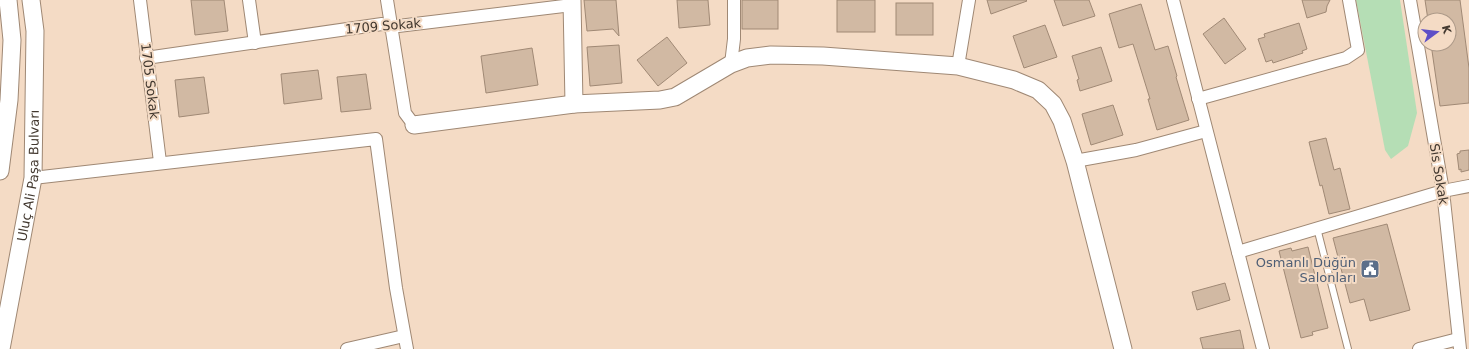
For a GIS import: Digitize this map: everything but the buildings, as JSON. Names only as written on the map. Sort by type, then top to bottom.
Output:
[{"type":"street","name":"Uluç Ali Paşa Bulvarı","points":[[0,171],[9,100],[12,40],[8,0]]},
{"type":"street","name":"Uluç Ali Paşa Bulvarı","points":[[1,349],[33,178],[35,31],[31,0]]},
{"type":"street","name":"1705 Sokak","points":[[140,0],[160,162]]},
{"type":"street","points":[[249,0],[255,43]]},
{"type":"street","points":[[387,0],[390,27],[405,113],[414,125],[574,104],[660,100],[675,97],[732,64],[747,58],[771,55],[823,56],[958,66],[1014,80],[1038,90],[1053,104],[1062,121],[1075,161],[1123,349]]},
{"type":"street","points":[[732,64],[734,0]]},
{"type":"street","points":[[958,66],[969,0]]},
{"type":"street","points":[[1173,0],[1263,349]]},
{"type":"street","points":[[1198,99],[1346,58],[1358,50],[1350,0]]},
{"type":"street","name":"Sis Sokak","points":[[1410,0],[1443,191],[1459,344]]},
{"type":"street","points":[[572,2],[574,104]]},
{"type":"street","name":"1709 Sokak","points":[[146,58],[382,24],[390,27],[572,2]]},
{"type":"street","points":[[1075,161],[1136,150],[1206,132]]},
{"type":"street","points":[[33,178],[160,162],[376,139],[396,288],[407,349]]},
{"type":"street","points":[[1238,252],[1443,191],[1469,186]]},
{"type":"street","points":[[348,349],[404,336]]},
{"type":"street","points":[[1419,349],[1459,344]]},
{"type":"lane","points":[[1317,228],[1348,349]]},
{"type":"green space","points":[[1356,0],[1400,0],[1417,113],[1408,146],[1391,159],[1385,150]]},
{"type":"place","name":"Osmanlı Düğün Salonları","points":[[1370,269]]}]
